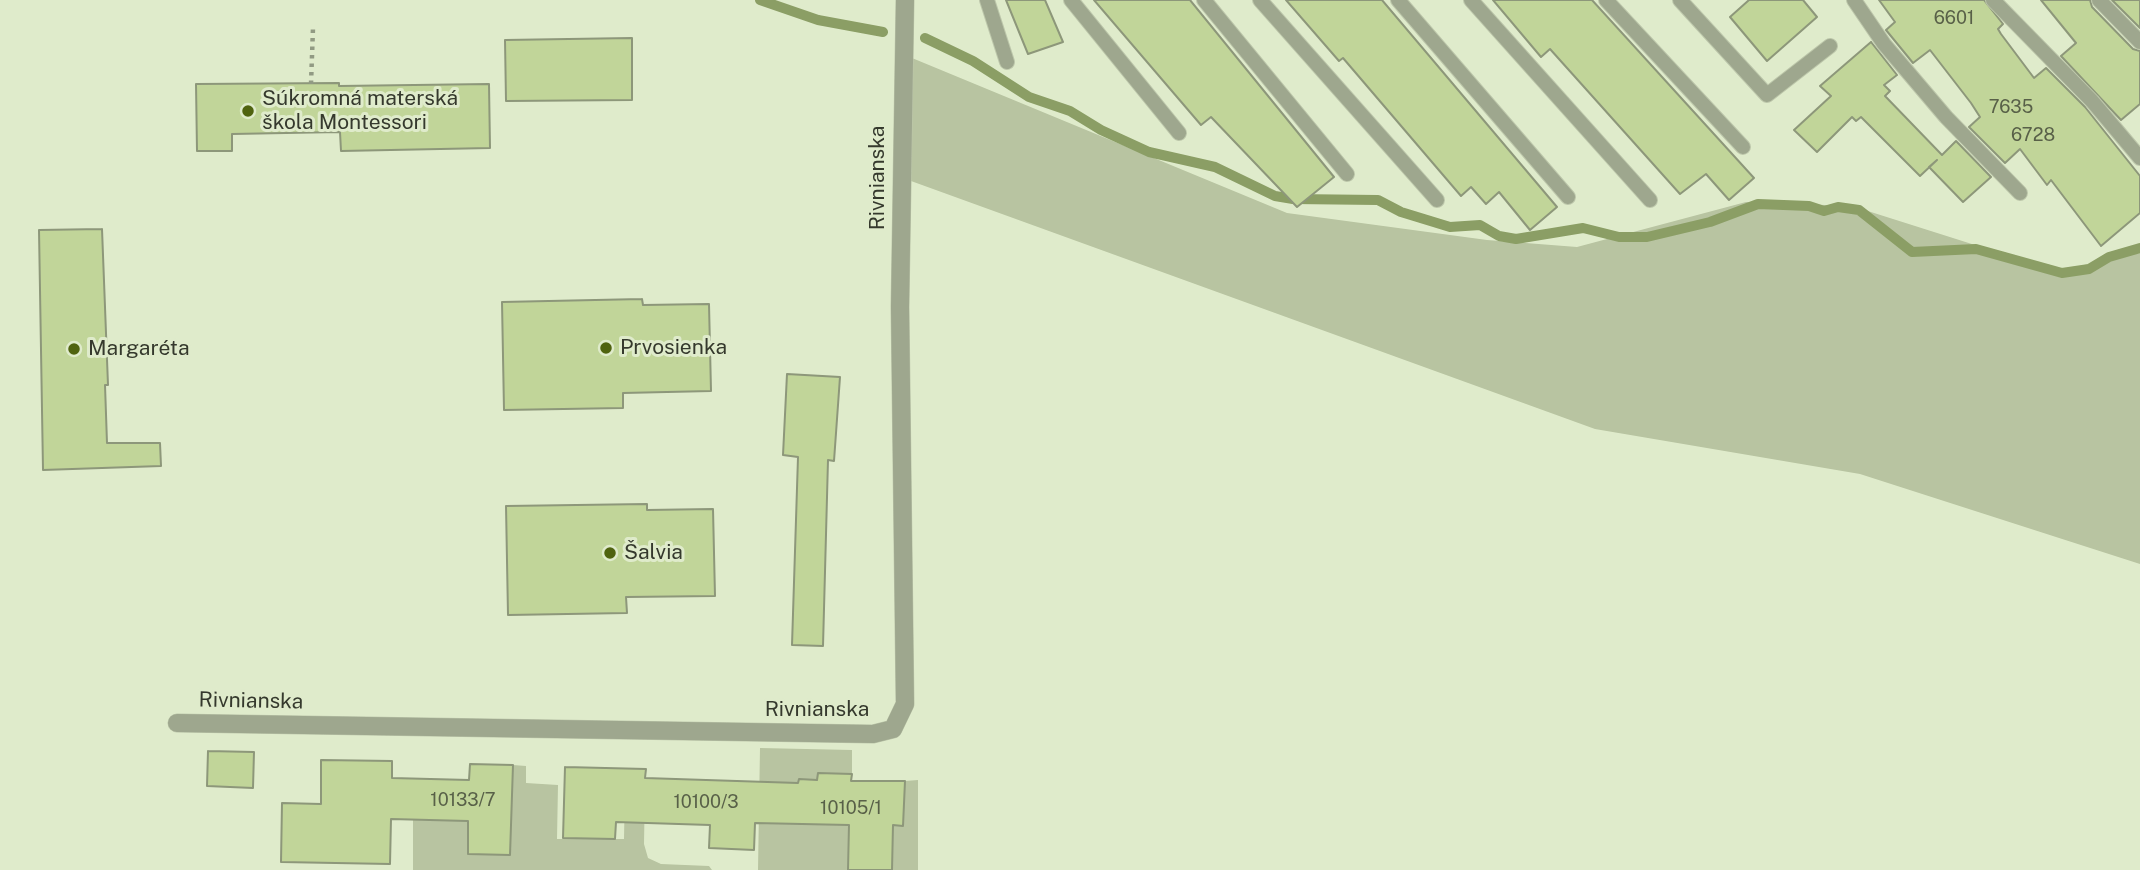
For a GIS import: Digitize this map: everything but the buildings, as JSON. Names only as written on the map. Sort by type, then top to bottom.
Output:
[{"type":"street","name":"Rivnianska","points":[[177,723],[873,734],[893,729],[905,704],[900,307],[905,0]]},
{"type":"lane","points":[[986,0],[1007,62]]},
{"type":"lane","points":[[1071,0],[1179,133]]},
{"type":"lane","points":[[1204,0],[1347,174]]},
{"type":"lane","points":[[1260,0],[1437,200]]},
{"type":"lane","points":[[1398,0],[1568,197]]},
{"type":"lane","points":[[1471,0],[1650,200]]},
{"type":"lane","points":[[1606,0],[1743,147]]},
{"type":"lane","points":[[1680,0],[1767,95],[1830,46]]},
{"type":"lane","points":[[1854,0],[1884,44],[1946,117],[2020,193]]},
{"type":"lane","points":[[1993,0],[2092,101],[2140,158]]},
{"type":"lane","points":[[2099,0],[2140,42]]},
{"type":"path","points":[[311,84],[313,28]]},
{"type":"green space","points":[[912,58],[1287,213],[1487,240],[1577,247],[1746,202],[1852,206],[2057,271],[2140,253],[2140,564],[1860,474],[1595,429],[911,181]]},
{"type":"green space","points":[[760,748],[852,750],[852,774],[818,773],[817,780],[799,780],[798,824],[849,825],[848,870],[758,870]]},
{"type":"green space","points":[[513,765],[526,766],[526,783],[558,785],[557,839],[624,839],[625,785],[645,786],[644,844],[648,858],[661,864],[709,866],[712,870],[413,870],[413,820],[468,821],[468,853],[510,855]]},
{"type":"green space","points":[[918,780],[918,870],[892,870],[893,825],[903,825],[905,781]]},
{"type":"waterway","points":[[760,0],[818,20],[883,32]]},
{"type":"waterway","points":[[925,38],[973,61],[1029,97],[1070,111],[1101,130],[1149,152],[1215,167],[1275,196],[1293,199],[1378,200],[1401,212],[1450,227],[1480,225],[1499,236],[1516,239],[1583,228],[1619,237],[1647,237],[1710,222],[1758,204],[1809,206],[1824,211],[1838,207],[1859,210],[1912,252],[1976,249],[2062,273],[2089,269],[2109,257],[2140,248]]},
{"type":"place","name":"Súkromná materská škola Montessori","points":[[248,111]]},
{"type":"place","name":"Prvosienka","points":[[606,348]]},
{"type":"place","name":"Margaréta","points":[[74,349]]},
{"type":"place","name":"Šalvia","points":[[610,553]]}]
